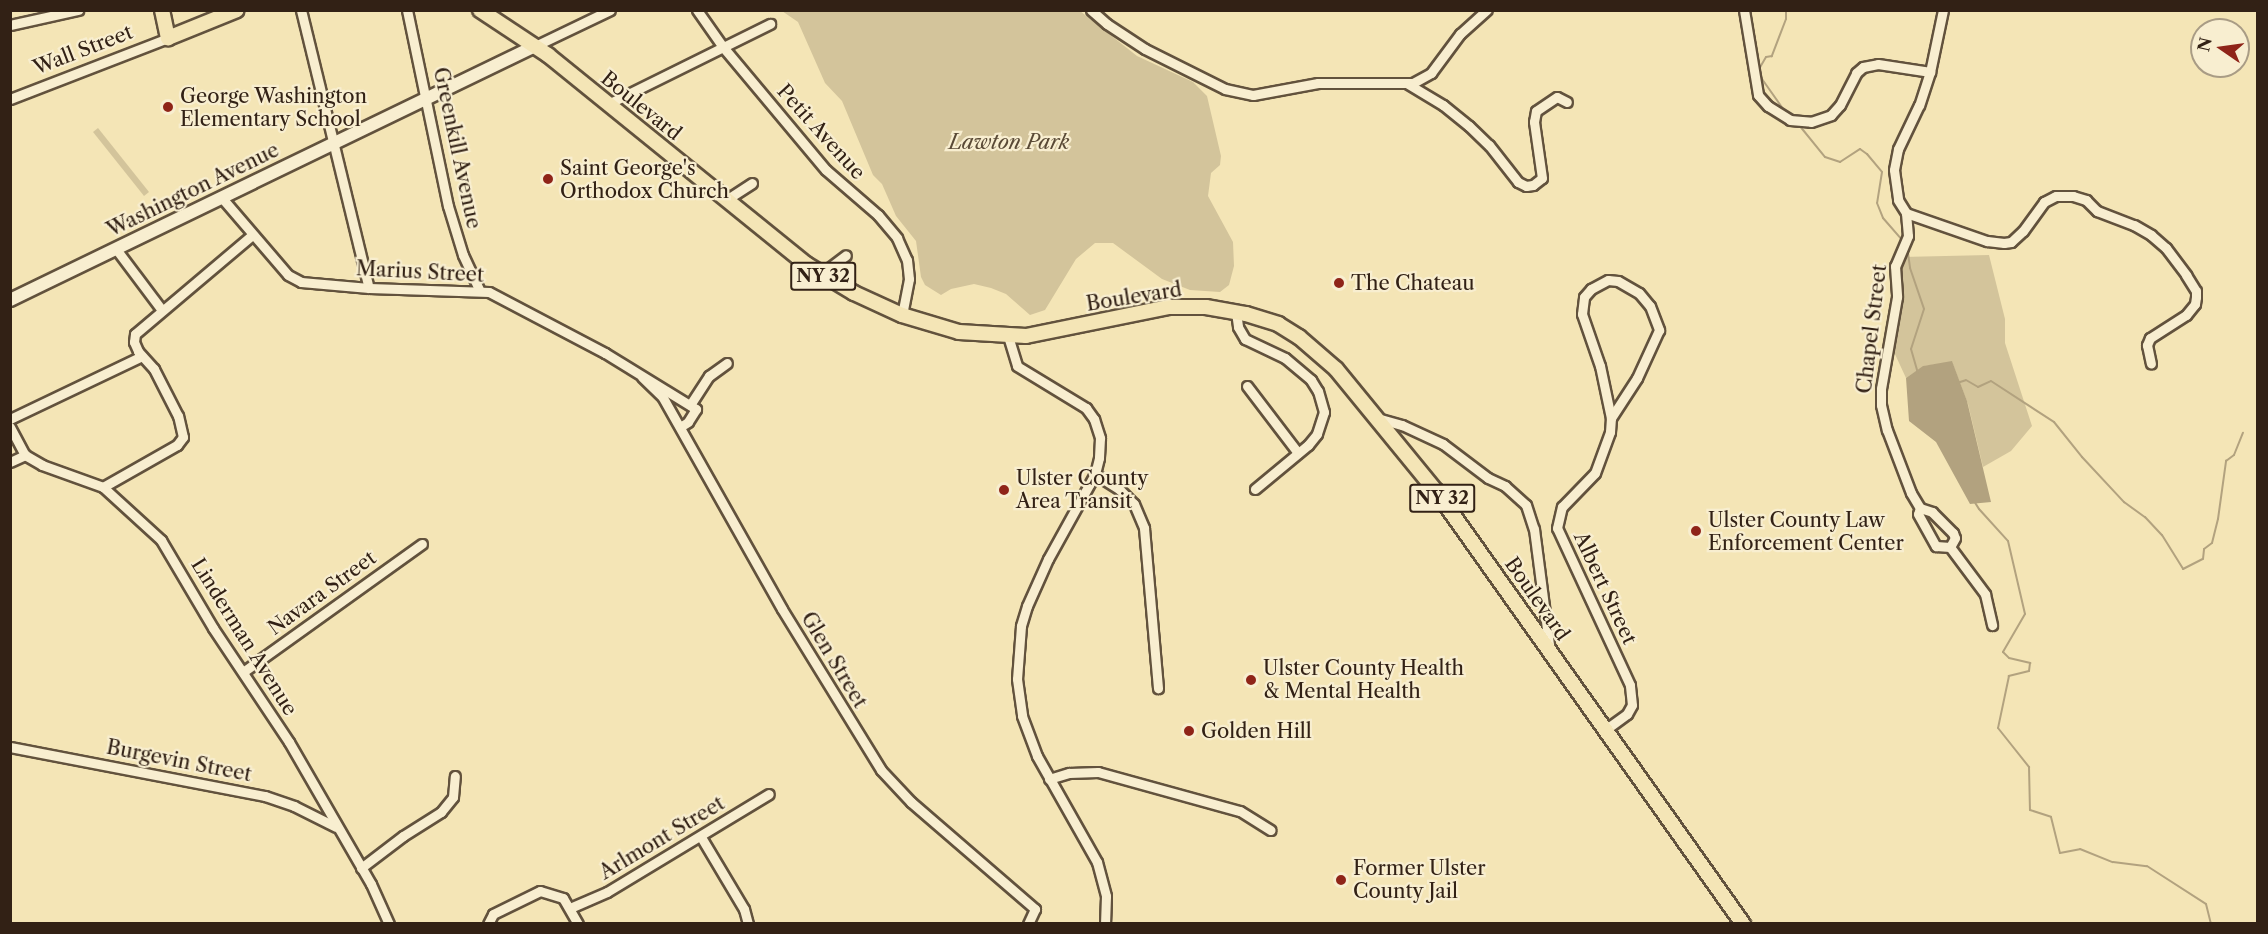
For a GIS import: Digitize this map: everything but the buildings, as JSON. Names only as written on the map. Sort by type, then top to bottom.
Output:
[{"type":"main road","points":[[162,10],[168,38]]},
{"type":"main road","name":"Wall Street","points":[[168,38],[237,10]]},
{"type":"main road","name":"Boulevard","points":[[480,10],[535,46],[821,274],[854,293],[902,315],[959,332],[1026,336],[1168,308],[1206,307],[1236,312],[1278,324],[1317,350],[1377,418],[1454,514],[1743,924]]},
{"type":"main road","name":"Washington Avenue","points":[[10,300],[535,46]]},
{"type":"street","points":[[10,25],[78,10]]},
{"type":"street","points":[[301,10],[369,288]]},
{"type":"street","name":"Greenkill Avenue","points":[[407,10],[423,76],[425,99],[448,206],[463,255],[479,290]]},
{"type":"street","points":[[535,46],[610,10]]},
{"type":"street","name":"Petit Avenue","points":[[697,10],[723,47],[825,170],[878,215],[897,238],[907,260],[909,279],[902,315]]},
{"type":"street","points":[[1091,10],[1107,24],[1145,49],[1239,94],[1268,94],[1318,82],[1408,84],[1424,79],[1431,74],[1460,34],[1487,10]]},
{"type":"street","points":[[1744,10],[1758,94],[1768,106],[1790,120],[1811,122],[1831,115],[1840,105],[1856,73],[1863,67],[1878,64],[1930,72]]},
{"type":"street","name":"Chapel Street","points":[[1942,10],[1930,72],[1919,105],[1898,149],[1894,170],[1898,200],[1906,213],[1908,236],[1895,266],[1897,297],[1881,389],[1881,405],[1887,430],[1920,508],[1918,514],[1936,546],[1950,547]]},
{"type":"street","points":[[608,104],[770,24]]},
{"type":"street","name":"Wall Street","points":[[10,99],[168,38]]},
{"type":"street","points":[[1408,84],[1443,105],[1469,126],[1489,145],[1518,182],[1526,186],[1533,185],[1542,178],[1534,122],[1536,111],[1557,97],[1568,102]]},
{"type":"street","points":[[726,200],[752,183]]},
{"type":"street","points":[[1906,213],[1987,241],[2004,243],[2011,242],[2023,231],[2044,202],[2056,196],[2073,196],[2086,200],[2097,211],[2151,235],[2166,248],[2196,291],[2195,304],[2186,315],[2150,338],[2147,345],[2151,364]]},
{"type":"street","name":"Marius Street","points":[[222,198],[288,274],[301,282],[369,288],[479,290],[505,298],[693,407]]},
{"type":"street","points":[[103,487],[177,445],[183,437],[178,416],[154,369],[142,356],[134,342],[135,334],[161,309],[252,235]]},
{"type":"street","points":[[116,249],[161,309]]},
{"type":"street","points":[[821,274],[846,255]]},
{"type":"street","name":"Albert Street","points":[[1605,730],[1626,714],[1632,705],[1630,685],[1557,528],[1562,507],[1595,473],[1610,432],[1611,418],[1600,366],[1582,314],[1584,297],[1591,289],[1608,280],[1618,281],[1639,292],[1650,306],[1659,330],[1637,378],[1611,418]]},
{"type":"street","points":[[1236,312],[1238,327],[1245,339],[1284,358],[1302,371],[1318,390],[1324,412],[1321,425],[1313,440],[1255,489]]},
{"type":"street","points":[[1008,336],[1013,358],[1021,370],[1086,408],[1094,419],[1100,446],[1095,474],[1035,584],[1022,626],[1017,656],[1018,696],[1028,735],[1048,779],[1097,862],[1106,896],[1105,924]]},
{"type":"street","points":[[10,419],[142,356]]},
{"type":"street","points":[[680,427],[688,422],[709,376],[727,363]]},
{"type":"street","name":"Glen Street","points":[[642,376],[662,396],[782,609],[880,770],[911,802],[1035,909],[1028,924]]},
{"type":"street","points":[[1247,386],[1298,453]]},
{"type":"street","points":[[1377,418],[1402,425],[1443,444],[1488,478],[1511,491],[1526,505],[1534,529],[1550,652]]},
{"type":"street","points":[[10,427],[25,455],[10,462]]},
{"type":"street","name":"Linderman Avenue","points":[[25,455],[42,465],[103,487],[161,540],[213,628],[289,742],[336,828],[361,867],[389,924]]},
{"type":"street","points":[[1095,474],[1119,489],[1134,504],[1144,528],[1158,688]]},
{"type":"street","points":[[1920,508],[1932,512],[1953,533],[1954,538],[1950,547],[1985,594],[1992,625]]},
{"type":"street","name":"Navara Street","points":[[243,672],[422,544]]},
{"type":"street","name":"Burgevin Street","points":[[10,747],[265,796],[294,806],[336,828]]},
{"type":"street","points":[[1048,779],[1069,772],[1098,772],[1240,811],[1270,830]]},
{"type":"street","points":[[361,867],[441,812],[453,796],[455,776]]},
{"type":"street","name":"Arlmont Street","points":[[570,908],[607,892],[769,794]]},
{"type":"street","points":[[701,837],[744,909],[748,924]]},
{"type":"street","points":[[488,924],[493,914],[540,891],[563,898],[578,924]]},
{"type":"green space","name":"Lawton Park","points":[[782,11],[1080,11],[1137,56],[1193,82],[1207,96],[1221,156],[1220,165],[1211,173],[1208,196],[1233,242],[1234,266],[1229,285],[1220,292],[1190,290],[1162,279],[1113,243],[1095,243],[1076,259],[1045,310],[1030,315],[1006,294],[974,284],[951,289],[941,295],[925,285],[921,277],[916,241],[896,216],[882,184],[873,175],[842,101],[825,83],[798,22]]},
{"type":"green space","points":[[98,128],[149,192],[144,196],[93,132]]},
{"type":"green space","points":[[1989,255],[2005,319],[2005,343],[2032,426],[2011,451],[1983,467],[1968,404],[1952,362],[1924,366],[1906,378],[1894,352],[1902,305],[1902,257]]},
{"type":"shaded area","points":[[1952,361],[1967,401],[1991,502],[1970,504],[1936,442],[1909,421],[1906,378],[1923,366]]},
{"type":"waterway","points":[[1786,10],[1786,19],[1772,56],[1766,57],[1759,69],[1762,79],[1786,113]]},
{"type":"waterway","points":[[1799,125],[1825,157],[1840,162],[1860,149],[1867,154],[1882,172],[1877,203],[1883,218],[1904,242]]},
{"type":"waterway","points":[[1907,246],[1910,268],[1924,309],[1911,349],[1918,373]]},
{"type":"waterway","points":[[1957,383],[1966,380],[1978,387],[1991,381],[2054,422],[2082,457],[2124,502],[2145,517],[2162,535],[2183,569],[2203,559],[2204,549],[2212,543],[2218,519],[2226,461],[2234,455],[2243,433]]},
{"type":"waterway","points":[[1974,501],[2008,541],[2025,614],[2003,652],[2009,658],[2030,663],[2029,671],[2009,676],[1998,728],[2029,767],[2030,810],[2051,817],[2060,853],[2080,849],[2113,862],[2147,866],[2206,904],[2211,924]]},
{"type":"place","name":"George Washington Elementary School","points":[[168,107]]},
{"type":"place","name":"Saint George's Orthodox Church","points":[[548,179]]},
{"type":"place","name":"The Chateau","points":[[1339,283]]},
{"type":"place","name":"Ulster County Area Transit","points":[[1004,490]]},
{"type":"place","name":"Ulster County Law Enforcement Center","points":[[1696,531]]},
{"type":"place","name":"Ulster County Health & Mental Health","points":[[1251,680]]},
{"type":"place","name":"Golden Hill","points":[[1189,731]]},
{"type":"place","name":"Former Ulster County Jail","points":[[1341,880]]}]
